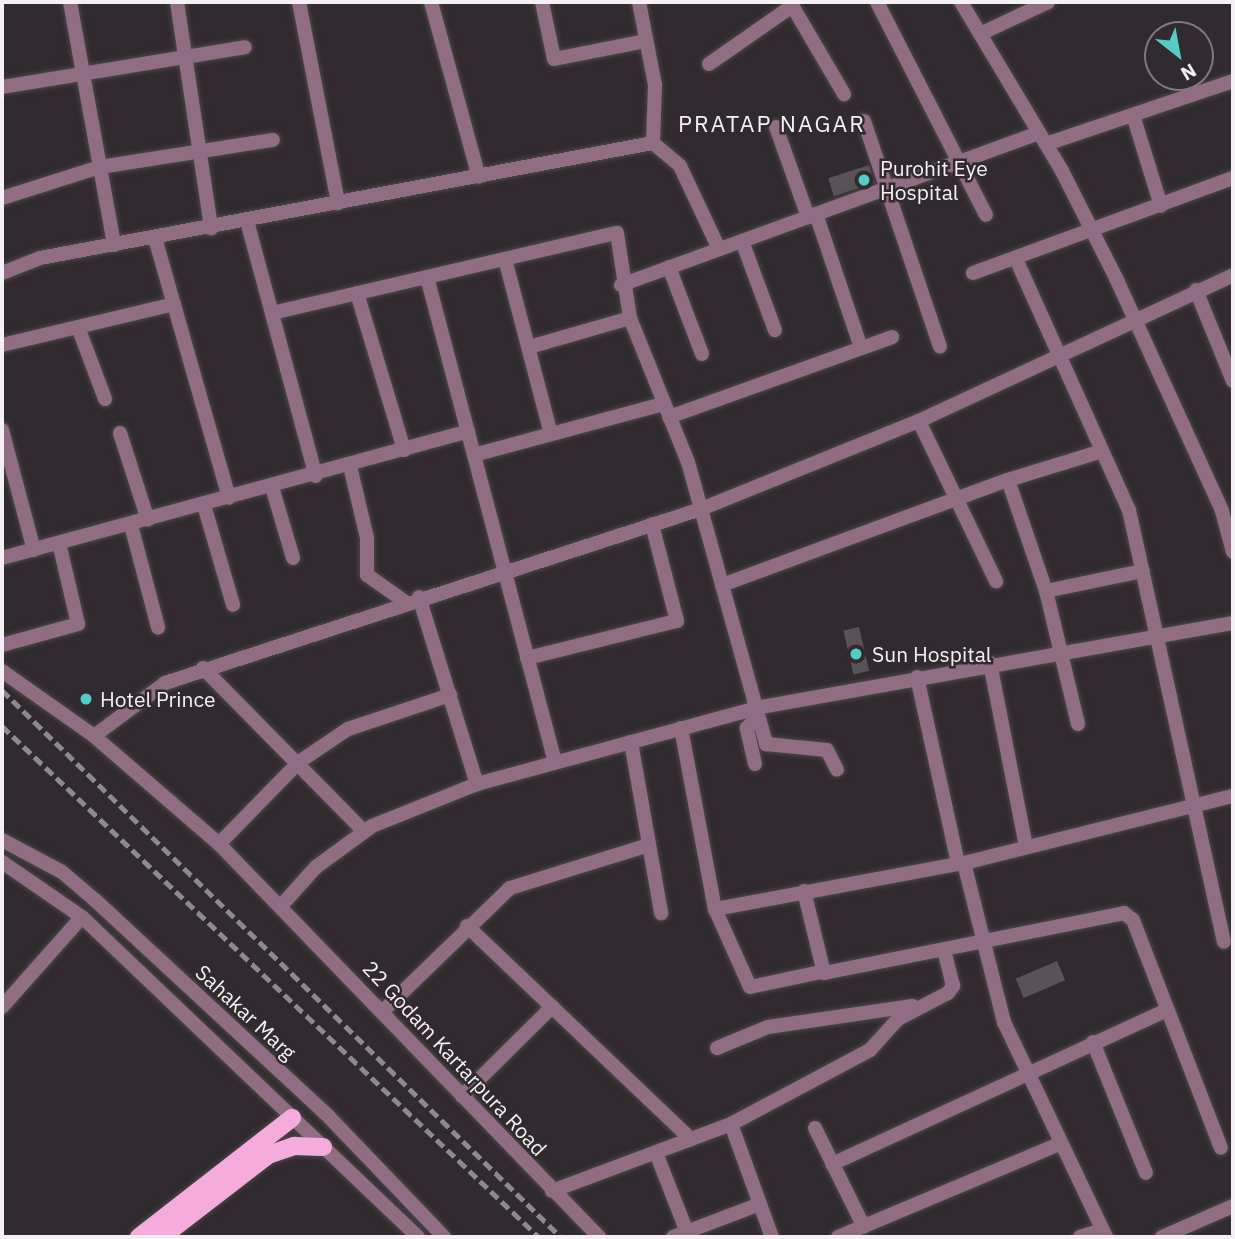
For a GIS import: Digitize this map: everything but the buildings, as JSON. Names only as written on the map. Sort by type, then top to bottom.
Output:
[{"type":"main road","points":[[139,1237],[292,1118]]},
{"type":"main road","points":[[162,1237],[268,1156],[295,1146],[323,1147]]},
{"type":"street","points":[[70,2],[114,245]]},
{"type":"street","points":[[177,2],[211,228]]},
{"type":"street","points":[[299,2],[338,203]]},
{"type":"street","points":[[430,2],[479,177]]},
{"type":"street","points":[[542,2],[554,60],[646,41]]},
{"type":"street","points":[[639,2],[655,85],[653,144]]},
{"type":"street","points":[[877,2],[962,161],[986,215]]},
{"type":"street","points":[[961,2],[1043,139],[1094,233],[1228,509],[1233,552]]},
{"type":"street","points":[[980,34],[1048,2]]},
{"type":"street","points":[[709,64],[791,4],[844,94]]},
{"type":"street","points":[[2,87],[245,47]]},
{"type":"street","points":[[621,285],[962,161],[1133,115],[1233,81]]},
{"type":"street","points":[[1133,115],[1161,206]]},
{"type":"street","points":[[864,121],[889,188],[940,347]]},
{"type":"street","points":[[776,127],[861,348]]},
{"type":"street","points":[[2,198],[100,167],[273,140]]},
{"type":"street","points":[[2,272],[114,245],[653,144],[680,166],[719,249]]},
{"type":"street","points":[[973,273],[1094,233],[1233,178]]},
{"type":"street","points":[[247,221],[316,476]]},
{"type":"street","points":[[272,313],[617,233],[621,285],[630,318],[701,509],[766,744],[827,750],[837,770]]},
{"type":"street","points":[[155,238],[229,498]]},
{"type":"street","points":[[742,241],[775,330]]},
{"type":"street","points":[[505,259],[551,434]]},
{"type":"street","points":[[1016,260],[1099,452],[1129,510],[1155,636],[1198,803],[1224,942]]},
{"type":"street","points":[[669,267],[702,354]]},
{"type":"street","points":[[94,736],[140,699],[203,668],[404,601],[701,509],[919,421],[1135,317],[1233,275]]},
{"type":"street","points":[[426,277],[555,762]]},
{"type":"street","points":[[1196,290],[1232,374]]},
{"type":"street","points":[[357,293],[404,450]]},
{"type":"street","points":[[2,345],[174,304]]},
{"type":"street","points":[[529,347],[630,318]]},
{"type":"street","points":[[78,327],[105,399]]},
{"type":"street","points":[[474,455],[551,434],[666,410],[892,337]]},
{"type":"street","points":[[919,421],[996,581]]},
{"type":"street","points":[[2,430],[34,550]]},
{"type":"street","points":[[2,558],[316,476],[468,431]]},
{"type":"street","points":[[120,433],[148,520]]},
{"type":"street","points":[[722,585],[1008,480],[1099,452]]},
{"type":"street","points":[[349,466],[367,537],[367,575],[404,601]]},
{"type":"street","points":[[1008,480],[1065,652],[1077,724]]},
{"type":"street","points":[[272,487],[293,558]]},
{"type":"street","points":[[204,505],[233,605]]},
{"type":"street","points":[[131,524],[158,627]]},
{"type":"street","points":[[527,657],[677,621],[652,524]]},
{"type":"street","points":[[2,645],[78,624],[59,543]]},
{"type":"street","points":[[1046,591],[1143,571]]},
{"type":"street","points":[[419,597],[477,784]]},
{"type":"street","points":[[281,906],[316,867],[364,831],[477,784],[681,728],[917,677],[1233,623]]},
{"type":"street","points":[[990,663],[1026,848]]},
{"type":"street","points":[[203,668],[299,762],[364,831]]},
{"type":"street","name":"22 Godam Kartarpura Road","points":[[2,671],[94,736],[219,844],[599,1237]]},
{"type":"street","points":[[917,677],[961,863],[985,943],[1004,1022],[1059,1144],[1104,1233],[1080,1237]]},
{"type":"street","points":[[219,844],[299,762],[348,729],[450,695]]},
{"type":"street","points":[[755,764],[747,728],[757,712]]},
{"type":"street","points":[[681,728],[715,909],[750,987],[985,943],[1124,913],[1133,920],[1164,1012],[1222,1147]]},
{"type":"street","points":[[631,742],[661,913]]},
{"type":"street","points":[[715,909],[961,863],[1233,796]]},
{"type":"street","name":"Sahakar Marg","points":[[2,840],[62,872],[95,901],[329,1117],[444,1237]]},
{"type":"street","points":[[382,1012],[467,926],[532,876],[649,845]]},
{"type":"street","name":"Sahakar Marg","points":[[2,862],[82,917],[418,1237]]},
{"type":"street","points":[[804,891],[821,972]]},
{"type":"street","points":[[2,1007],[82,917]]},
{"type":"street","points":[[467,926],[691,1139]]},
{"type":"street","points":[[552,1191],[731,1124],[870,1050],[917,1005],[953,986],[944,951]]},
{"type":"street","points":[[717,1048],[768,1027],[917,1005]]},
{"type":"street","points":[[462,1096],[552,1007]]},
{"type":"street","points":[[832,1164],[1026,1071],[1164,1012]]},
{"type":"street","points":[[1093,1042],[1146,1173]]},
{"type":"street","points":[[731,1124],[772,1237]]},
{"type":"street","points":[[815,1128],[864,1227]]},
{"type":"street","points":[[838,1237],[1059,1144]]},
{"type":"street","points":[[656,1153],[688,1232]]},
{"type":"street","points":[[673,1237],[760,1203]]},
{"type":"street","points":[[1161,1237],[1233,1206]]},
{"type":"railway","points":[[2,690],[561,1237]]},
{"type":"railway","points":[[2,726],[539,1237]]},
{"type":"place","name":"Purohit Eye Hospital","points":[[864,180]]},
{"type":"place","name":"Sun Hospital","points":[[856,654]]},
{"type":"place","name":"Hotel Prince","points":[[86,699]]},
{"type":"district","name":"PRATAP NAGAR","points":[[772,123]]}]
